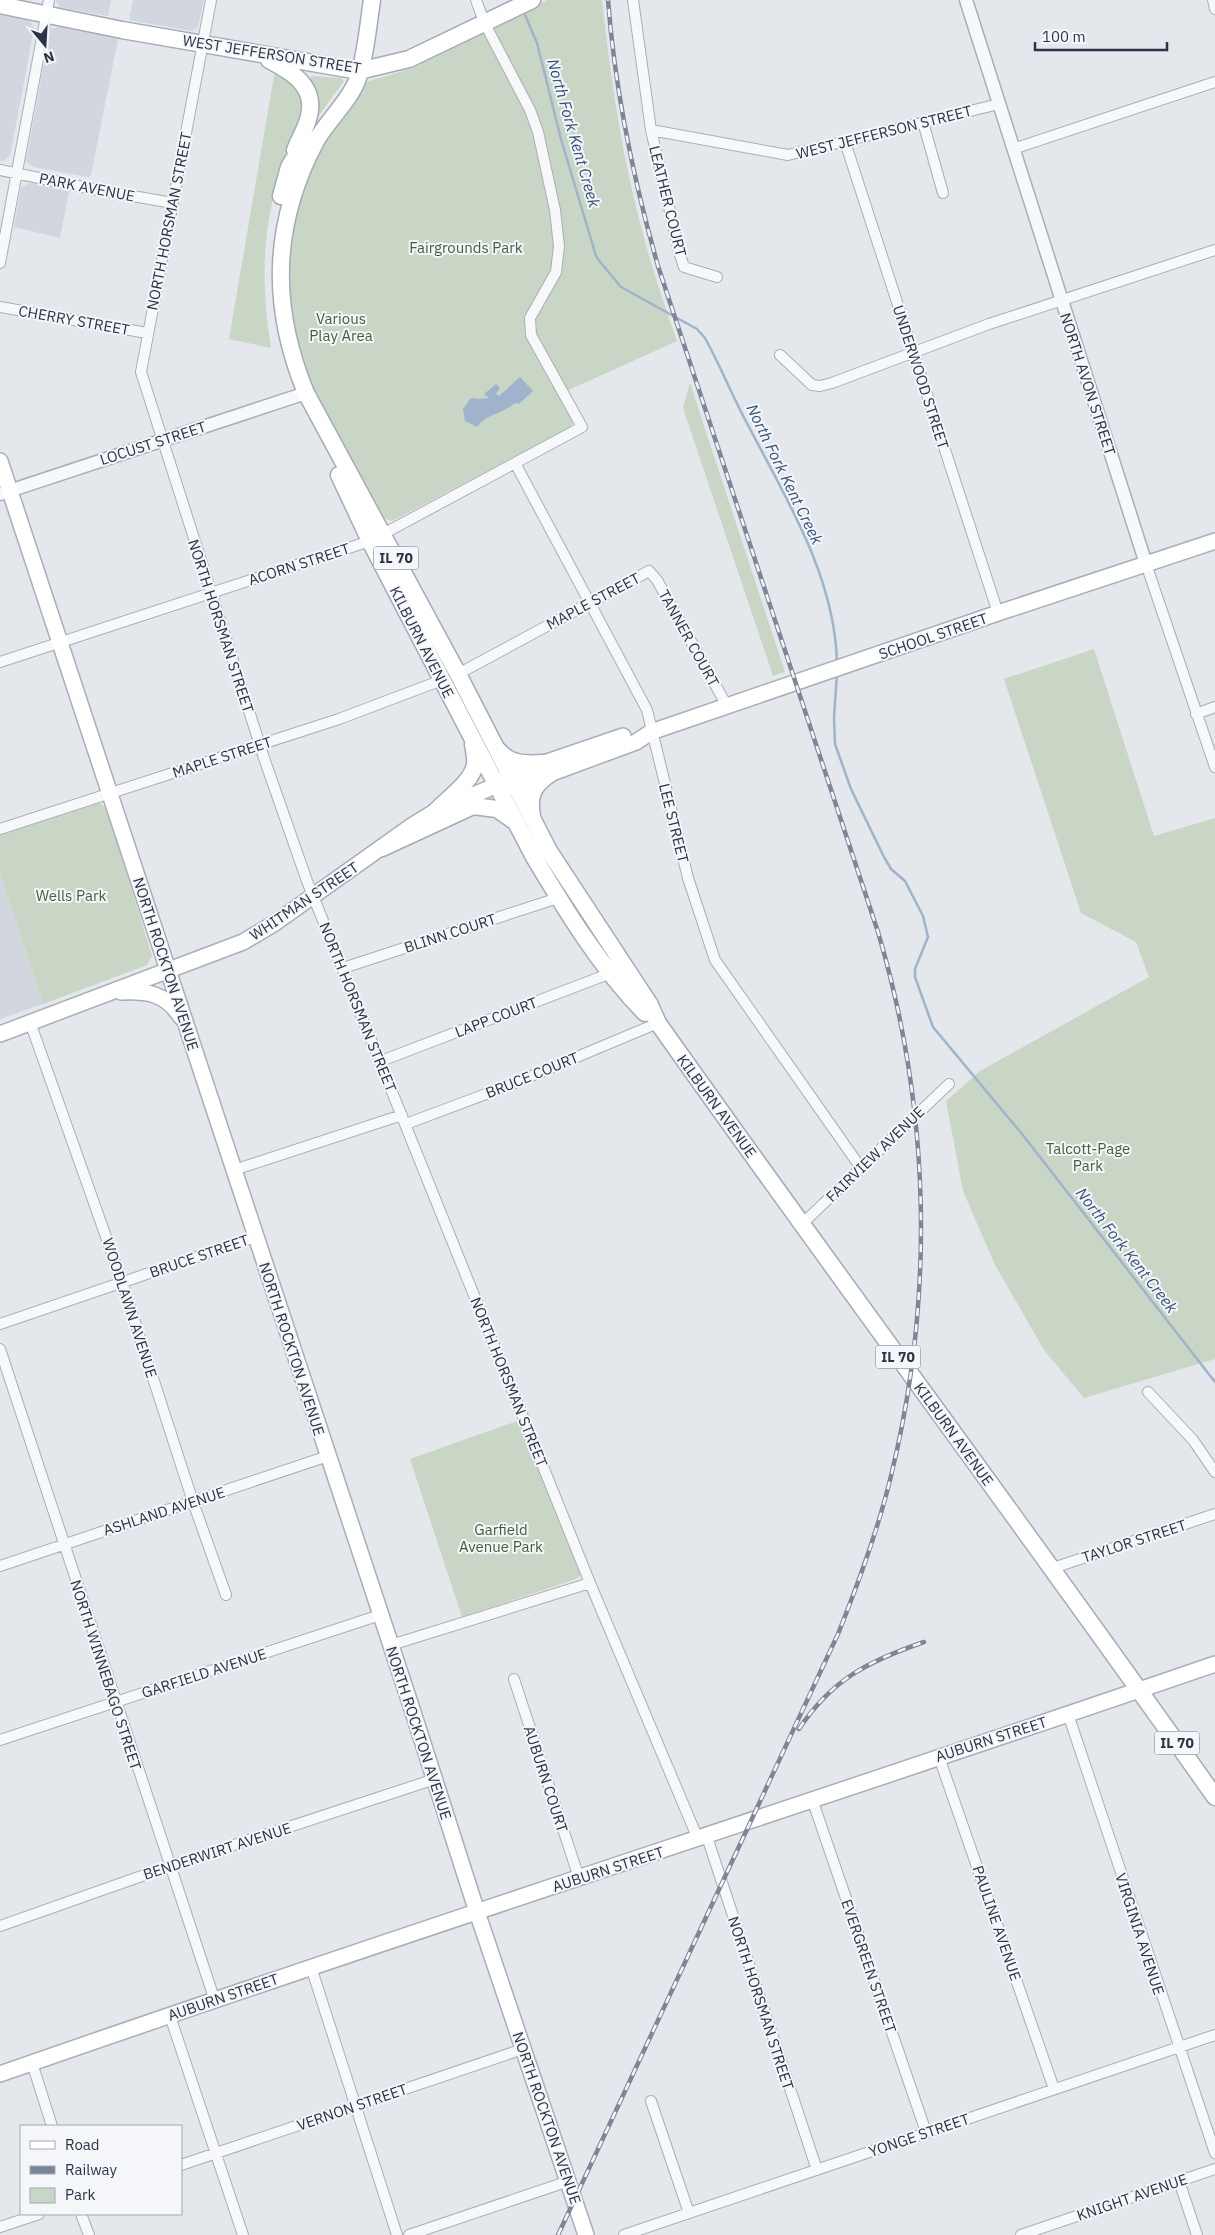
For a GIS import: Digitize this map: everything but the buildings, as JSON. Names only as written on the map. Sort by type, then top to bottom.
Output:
[{"type":"main road","name":"KILBURN AVENUE","points":[[302,395],[284,324],[280,266],[283,232],[296,184],[304,163],[318,138],[352,91],[360,71],[372,0]]},
{"type":"main road","name":"WEST JEFFERSON STREET","points":[[0,5],[48,7],[204,44],[360,71],[409,59],[532,0]]},
{"type":"main road","points":[[256,53],[293,73],[303,83],[310,98],[310,110],[289,167]]},
{"type":"main road","name":"KILBURN AVENUE","points":[[360,71],[349,80],[325,110],[289,167],[276,215],[271,243],[272,313],[279,348],[342,481],[458,674],[494,745],[507,782],[517,824],[558,898],[611,973],[644,1011],[658,1023]]},
{"type":"main road","name":"NORTH ROCKTON AVENUE","points":[[0,462],[5,492],[61,644],[522,2049],[586,2235]]},
{"type":"main road","name":"KILBURN AVENUE","points":[[377,538],[442,680],[472,737],[507,782],[533,820],[549,851],[650,1005],[658,1023],[965,1450],[1053,1568],[1215,1797]]},
{"type":"main road","name":"SCHOOL STREET","points":[[507,782],[548,768],[635,732],[651,732],[1215,541]]},
{"type":"main road","points":[[436,811],[464,784],[473,771],[475,758],[472,737]]},
{"type":"main road","points":[[494,745],[502,755],[515,762],[548,768],[531,793],[530,808],[533,820]]},
{"type":"main road","name":"WHITMAN STREET","points":[[0,1034],[244,942],[275,923],[410,827],[436,811],[507,782]]},
{"type":"main road","points":[[382,848],[473,806],[497,808],[517,824]]},
{"type":"main road","points":[[109,992],[135,991],[164,998],[172,1003],[188,1027]]},
{"type":"main road","name":"AUBURN STREET","points":[[0,2074],[311,1967],[702,1838],[812,1799],[1215,1664]]},
{"type":"street","name":"NORTH HORSMAN STREET","points":[[211,0],[141,372],[260,744],[313,895],[590,1583],[702,1838],[817,2170]]},
{"type":"street","points":[[476,0],[485,24]]},
{"type":"street","points":[[633,0],[651,130]]},
{"type":"street","name":"NORTH AVON STREET","points":[[966,0],[1146,564],[1215,767]]},
{"type":"street","points":[[1213,0],[1215,9]]},
{"type":"street","points":[[0,263],[48,7]]},
{"type":"street","name":"ACORN STREET","points":[[0,662],[61,644],[377,538],[582,427],[531,335],[529,328],[530,318],[556,272],[559,231],[538,132],[523,96],[485,24]]},
{"type":"street","points":[[1013,149],[1215,82]]},
{"type":"street","name":"WEST JEFFERSON STREET","points":[[651,130],[788,155],[999,104]]},
{"type":"street","points":[[923,122],[943,193]]},
{"type":"street","name":"LEATHER COURT","points":[[651,130],[684,267],[717,277]]},
{"type":"street","name":"UNDERWOOD STREET","points":[[845,142],[998,613]]},
{"type":"street","name":"PARK AVENUE","points":[[0,170],[92,190],[173,203]]},
{"type":"street","points":[[780,355],[812,385],[820,386],[989,324],[1062,302],[1215,250]]},
{"type":"street","name":"CHERRY STREET","points":[[0,307],[147,333]]},
{"type":"street","name":"LOCUST STREET","points":[[5,492],[302,395]]},
{"type":"street","name":"LEE STREET","points":[[515,463],[647,710],[688,878],[715,960],[861,1168]]},
{"type":"street","name":"MAPLE STREET","points":[[458,674],[649,571]]},
{"type":"street","name":"TANNER COURT","points":[[649,571],[672,604],[727,706]]},
{"type":"street","name":"MAPLE STREET","points":[[0,828],[380,704],[442,680]]},
{"type":"street","points":[[1196,714],[1215,707]]},
{"type":"street","name":"BLINN COURT","points":[[343,968],[558,898]]},
{"type":"street","name":"LAPP COURT","points":[[381,1061],[611,973]]},
{"type":"street","name":"WOODLAWN AVENUE","points":[[30,1022],[122,1282],[193,1502],[226,1595]]},
{"type":"street","name":"BRUCE COURT","points":[[404,1120],[510,1085],[658,1023]]},
{"type":"street","name":"FAIRVIEW AVENUE","points":[[802,1224],[949,1084]]},
{"type":"street","points":[[234,1170],[404,1120]]},
{"type":"street","name":"BRUCE STREET","points":[[0,1324],[255,1237]]},
{"type":"street","name":"NORTH WINNEBAGO STREET","points":[[0,1349],[63,1545],[215,2001]]},
{"type":"street","points":[[1148,1392],[1193,1440],[1215,1472]]},
{"type":"street","name":"ASHLAND AVENUE","points":[[0,1566],[328,1456]]},
{"type":"street","name":"TAYLOR STREET","points":[[1053,1568],[1215,1514]]},
{"type":"street","points":[[391,1645],[590,1583]]},
{"type":"street","name":"GARFIELD AVENUE","points":[[0,1740],[380,1615]]},
{"type":"street","name":"AUBURN COURT","points":[[514,1679],[579,1878]]},
{"type":"street","name":"VIRGINIA AVENUE","points":[[1068,1714],[1215,2153]]},
{"type":"street","name":"PAULINE AVENUE","points":[[939,1757],[1054,2089]]},
{"type":"street","name":"BENDERWIRT AVENUE","points":[[0,1926],[170,1866],[434,1779]]},
{"type":"street","name":"EVERGREEN STREET","points":[[812,1799],[926,2132]]},
{"type":"street","points":[[311,1967],[397,2235]]},
{"type":"street","points":[[170,2016],[243,2235]]},
{"type":"street","name":"YONGE STREET","points":[[624,2235],[1215,2035]]},
{"type":"street","name":"VERNON STREET","points":[[182,2165],[522,2049]]},
{"type":"street","points":[[32,2063],[52,2125]]},
{"type":"street","points":[[651,2101],[688,2213]]},
{"type":"street","name":"KNIGHT AVENUE","points":[[1021,2235],[1033,2233],[1215,2169]]},
{"type":"street","points":[[409,2235],[569,2181]]},
{"type":"street","points":[[1179,2181],[1197,2235]]},
{"type":"street","points":[[0,2227],[36,2215]]},
{"type":"street","points":[[81,2215],[89,2235]]},
{"type":"shaded area","points":[[56,0],[111,0],[108,16],[59,7]]},
{"type":"shaded area","points":[[133,0],[204,0],[198,27],[192,31],[129,20]]},
{"type":"shaded area","points":[[0,15],[27,20],[31,22],[34,29],[10,156],[3,161],[0,161]]},
{"type":"shaded area","points":[[60,27],[118,39],[91,175],[89,177],[33,167],[26,161],[50,31],[52,28]]},
{"type":"shaded area","points":[[29,183],[69,191],[60,238],[14,227],[21,188]]},
{"type":"shaded area","points":[[0,874],[43,1004],[0,1019]]},
{"type":"green space","name":"Fairgrounds Park","points":[[547,0],[602,0],[615,101],[636,208],[648,253],[677,341],[560,394],[573,421],[571,427],[392,521],[380,517],[316,398],[297,354],[286,283],[294,209],[322,142],[366,82],[413,68]]},
{"type":"green space","points":[[275,70],[287,75],[306,97],[299,125],[277,184],[268,225],[265,286],[271,348],[229,339]]},
{"type":"green space","points":[[312,76],[341,78],[344,81],[306,133],[309,79]]},
{"type":"green space","points":[[690,383],[785,672],[773,676],[683,408]]},
{"type":"green space","name":"Talcott-Page Park","points":[[1094,649],[1154,836],[1215,818],[1215,1359],[1084,1398],[1044,1350],[995,1265],[963,1191],[946,1101],[980,1071],[1149,977],[1136,942],[1081,913],[1004,679]]},
{"type":"green space","name":"Wells Park","points":[[100,803],[107,809],[152,956],[147,965],[43,1004],[0,874],[0,835]]},
{"type":"green space","name":"Garfield Avenue Park","points":[[520,1420],[581,1575],[576,1579],[462,1617],[410,1459]]},
{"type":"water","points":[[520,377],[533,391],[519,404],[515,403],[485,419],[477,427],[465,421],[463,409],[471,398],[489,398],[484,394],[496,384],[500,388],[496,394],[499,396]]},
{"type":"waterway","name":"North Fork Kent Creek","points":[[523,10],[537,43],[561,139],[596,256],[621,287],[697,329],[705,338],[806,540],[828,600],[834,631],[837,663]]},
{"type":"waterway","name":"North Fork Kent Creek","points":[[837,673],[834,717],[835,744],[851,789],[884,857],[891,869],[905,881],[923,916],[928,937],[915,969],[915,977],[933,1027],[1022,1134],[1215,1382]]},
{"type":"railway","points":[[558,2235],[838,1634],[853,1596],[885,1500],[905,1412],[915,1343],[920,1274],[921,1205],[917,1136],[909,1068],[896,1000],[878,932],[658,266],[626,134],[615,68],[608,0]]},
{"type":"railway","points":[[799,1729],[825,1697],[853,1674],[886,1657],[924,1642]]},
{"type":"park label","name":"Various Play Area","points":[[341,326]]}]
